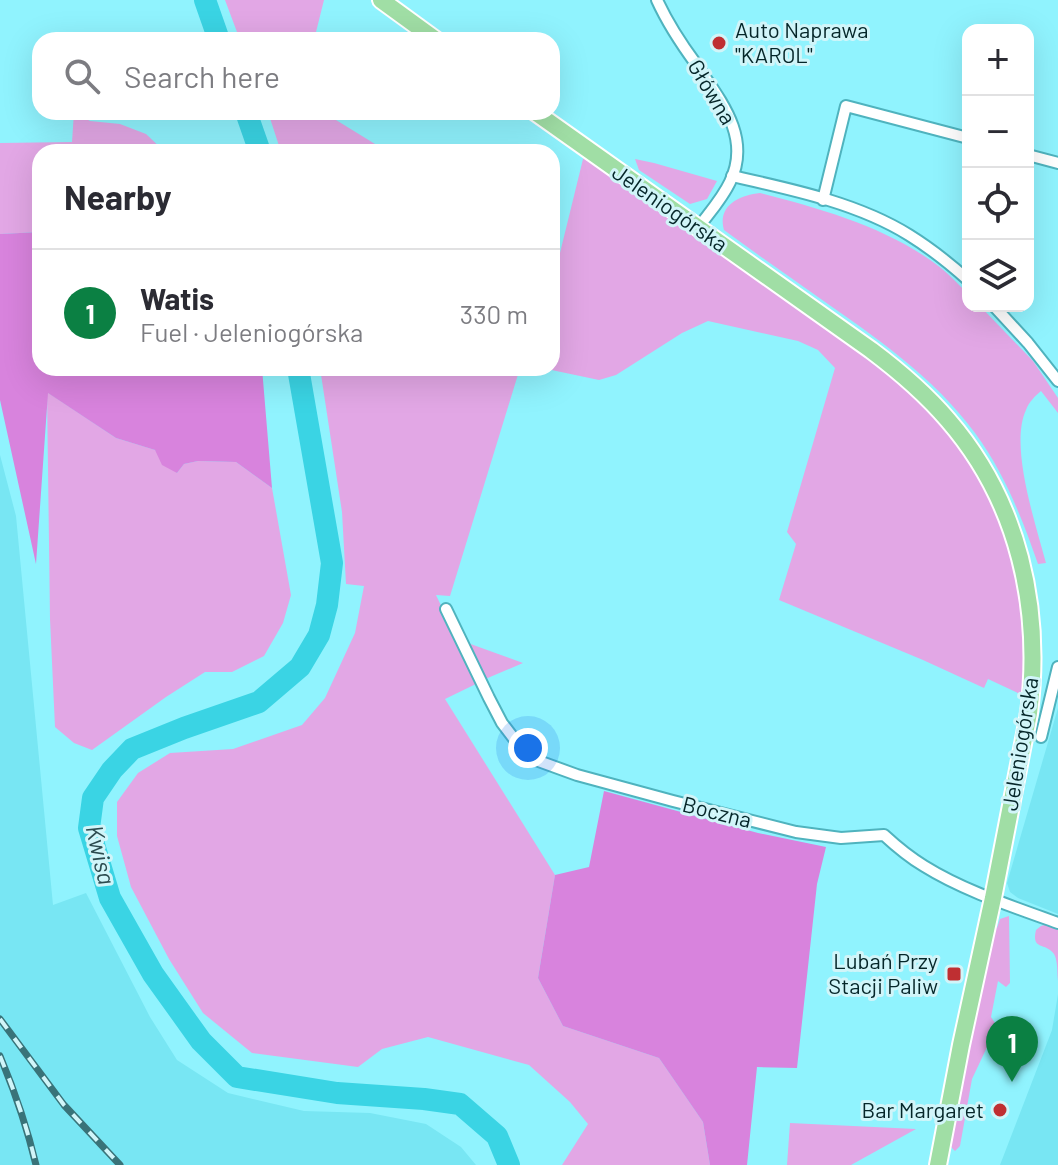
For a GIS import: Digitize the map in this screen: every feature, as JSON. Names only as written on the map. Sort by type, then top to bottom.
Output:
[{"type":"main road","points":[[387,4],[425,32]]},
{"type":"main road","name":"Jeleniogórska","points":[[546,120],[905,376],[949,421],[970,448],[996,493],[1016,543],[1031,607],[1033,647],[1029,713],[938,1165]]},
{"type":"street","name":"Główna","points":[[657,0],[723,103],[733,122],[738,146],[732,176],[725,191],[698,228]]},
{"type":"street","points":[[823,200],[846,106],[962,136]]},
{"type":"street","points":[[1034,157],[1058,163]]},
{"type":"street","points":[[732,176],[865,214],[908,234],[962,275]]},
{"type":"street","points":[[1000,312],[1058,381]]},
{"type":"street","name":"Boczna","points":[[446,609],[502,723],[533,759],[577,775],[796,832],[841,838],[884,835],[924,867],[1058,923]]},
{"type":"street","name":"Jeleniogórska","points":[[1041,737],[1058,667]]},
{"type":"shaded area","points":[[225,0],[324,0],[316,32],[237,32]]},
{"type":"shaded area","points":[[73,120],[88,120],[120,124],[146,134],[157,144],[32,144],[32,232],[0,234],[0,143],[72,142]]},
{"type":"shaded area","points":[[271,120],[336,120],[375,144],[278,144]]},
{"type":"shaded area","points":[[584,155],[788,300],[915,397],[947,431],[965,456],[982,483],[1008,542],[1023,603],[1026,633],[1024,694],[988,679],[984,688],[779,600],[796,544],[787,532],[835,368],[818,350],[798,341],[708,321],[682,333],[616,375],[599,380],[560,372],[560,253]]},
{"type":"shaded area","points":[[635,159],[717,181],[707,199],[690,204],[639,170]]},
{"type":"shaded area","points":[[760,193],[807,206],[878,231],[921,254],[962,288],[962,312],[986,312],[1033,361],[1058,398],[1058,413],[1041,391],[1029,404],[1022,425],[1022,464],[1046,563],[1038,564],[995,463],[959,412],[941,393],[882,343],[724,230],[727,208],[745,196]]},
{"type":"shaded area","points":[[32,232],[32,376],[263,376],[272,488],[236,462],[198,461],[184,464],[177,473],[162,465],[155,450],[116,438],[48,393],[36,564],[0,400],[0,234]]},
{"type":"shaded area","points":[[321,376],[518,376],[450,596],[436,595],[478,683],[445,699],[555,875],[538,978],[563,1026],[659,1058],[703,1122],[710,1165],[562,1165],[588,1124],[570,1102],[529,1065],[428,1037],[382,1049],[358,1067],[252,1053],[203,1013],[169,959],[131,887],[117,836],[117,802],[138,773],[170,753],[233,749],[302,725],[325,698],[355,633],[364,586],[346,584],[342,512]]},
{"type":"shaded area","points":[[47,392],[116,438],[155,450],[177,473],[184,464],[198,461],[236,462],[272,488],[291,595],[283,623],[264,656],[232,672],[205,672],[92,750],[74,743],[55,727],[50,619]]},
{"type":"shaded area","points":[[0,455],[16,516],[53,905],[86,893],[150,1017],[177,1060],[228,1093],[304,1111],[370,1113],[426,1124],[461,1147],[476,1165],[0,1165]]},
{"type":"shaded area","points":[[465,642],[523,663],[483,680]]},
{"type":"shaded area","points":[[1058,708],[1058,914],[1018,898],[1010,892],[1007,883]]},
{"type":"shaded area","points":[[604,791],[758,833],[826,847],[817,884],[797,1068],[757,1067],[747,1165],[710,1165],[703,1122],[659,1058],[563,1026],[538,978],[555,875],[589,867]]},
{"type":"shaded area","points":[[1009,916],[1010,983],[1006,987],[998,981],[991,1017],[997,1026],[972,1079],[960,1146],[955,1151],[950,1146],[994,927],[997,928],[1000,919]]},
{"type":"shaded area","points":[[1048,924],[1058,928],[1058,981],[1054,954],[1037,944],[1035,937],[1036,930]]},
{"type":"shaded area","points":[[1058,994],[1058,1165],[1000,1165],[1052,1030]]},
{"type":"shaded area","points":[[790,1123],[916,1129],[851,1165],[787,1165]]},
{"type":"waterway","name":"Kwisa","points":[[205,0],[216,32]]},
{"type":"waterway","name":"Kwisa","points":[[249,120],[257,144]]},
{"type":"waterway","name":"Kwisa","points":[[299,376],[332,563],[327,605],[319,635],[300,667],[259,702],[132,749],[112,770],[93,798],[89,828],[110,898],[153,974],[201,1041],[237,1077],[337,1093],[460,1104],[497,1136],[509,1165]]},
{"type":"railway","points":[[0,1019],[64,1105],[120,1165]]},
{"type":"railway","points":[[0,1056],[36,1165]]},
{"type":"place","name":"Auto Naprawa \"KAROL\"","points":[[719,43]]},
{"type":"place","name":"Lubań Przy Stacji Paliw","points":[[954,974]]},
{"type":"place","name":"Watis","points":[[1012,1082]]},
{"type":"place","name":"Bar Margaret","points":[[1000,1110]]}]
